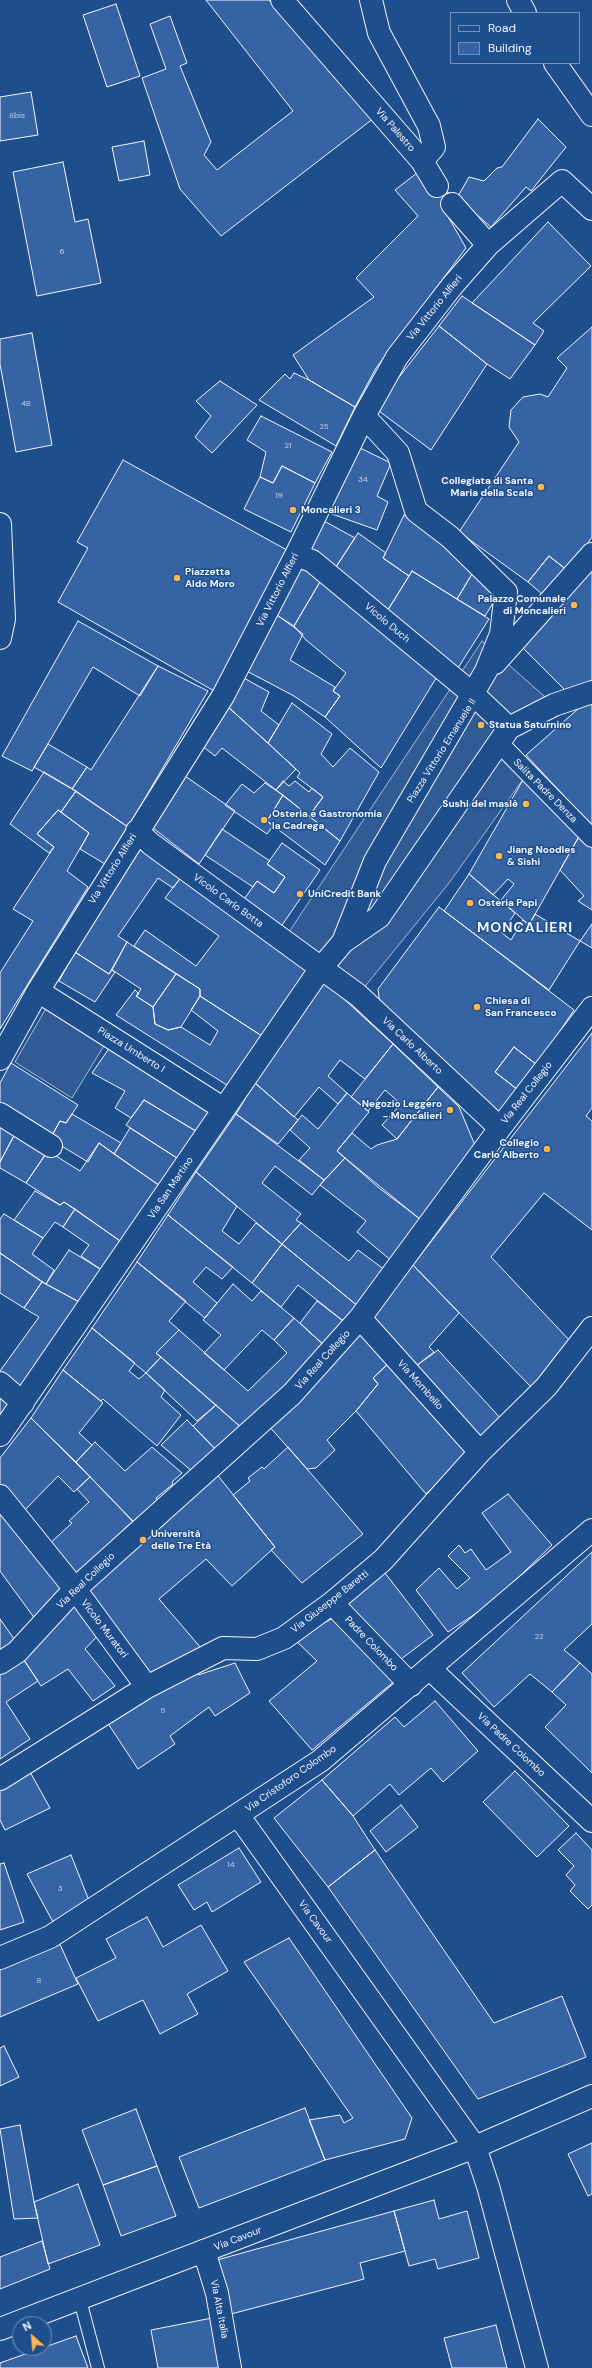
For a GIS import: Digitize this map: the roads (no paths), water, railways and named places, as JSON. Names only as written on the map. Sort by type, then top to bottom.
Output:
[{"type":"street","name":"Via Palestro","points":[[282,0],[422,161],[434,147],[430,126],[379,33],[371,0]]},
{"type":"street","points":[[518,0],[524,12]]},
{"type":"street","points":[[556,64],[592,115]]},
{"type":"street","points":[[422,161],[437,186]]},
{"type":"street","name":"Via Vittorio Alfieri","points":[[4,1051],[38,991],[223,696],[296,555],[364,416],[397,357],[452,286],[488,245],[562,181],[592,209]]},
{"type":"street","points":[[452,204],[488,245]]},
{"type":"street","points":[[364,416],[398,454],[416,511],[450,537],[506,592],[501,634],[486,671],[474,695]]},
{"type":"street","points":[[0,524],[4,619],[0,638]]},
{"type":"street","points":[[486,671],[501,657],[592,554]]},
{"type":"street","name":"Vicolo Duch","points":[[296,555],[312,561],[474,695]]},
{"type":"street","points":[[343,942],[378,916],[504,736],[554,704],[592,692]]},
{"type":"street","name":"Piazza Vittorio Emanuele II","points":[[343,942],[375,861],[474,695],[504,736]]},
{"type":"street","name":"Salita Padre Denza","points":[[504,736],[592,838]]},
{"type":"street","name":"Vicolo Carlo Botta","points":[[137,831],[321,968]]},
{"type":"street","name":"Via San Martino","points":[[0,1435],[321,968],[343,942]]},
{"type":"street","name":"Via Carlo Alberto","points":[[321,968],[358,995],[500,1128]]},
{"type":"street","name":"Piazza Umberto I","points":[[38,991],[224,1110]]},
{"type":"street","name":"Via Real Collegio","points":[[0,1663],[17,1652],[74,1589],[292,1394],[360,1318],[500,1128],[592,1008]]},
{"type":"street","points":[[0,1114],[51,1146]]},
{"type":"street","name":"Via Mombello","points":[[360,1318],[480,1452]]},
{"type":"street","name":"Via Giuseppe Baretti","points":[[0,1779],[147,1687],[223,1648],[257,1649],[284,1638],[332,1603],[383,1560],[480,1452],[546,1387],[592,1328]]},
{"type":"street","points":[[0,1383],[23,1403]]},
{"type":"street","name":"Vicolo Muratori","points":[[0,1496],[74,1589],[147,1687]]},
{"type":"street","name":"Via Cristoforo Colombo","points":[[0,1958],[50,1937],[238,1816],[320,1761],[592,1530]]},
{"type":"street","name":"Padre Colombo","points":[[332,1603],[411,1685]]},
{"type":"street","name":"Via Padre Colombo","points":[[430,1668],[592,1821]]},
{"type":"street","name":"Via Cavour","points":[[238,1816],[475,2147],[488,2186],[537,2368]]},
{"type":"street","name":"Via Cavour","points":[[0,2329],[80,2300],[475,2147],[592,2096]]},
{"type":"street","name":"Via Alta Italia","points":[[204,2251],[217,2293],[230,2368]]},
{"type":"lane","points":[[80,2300],[98,2368]]},
{"type":"place","name":"Collegiata di Santa Maria della Scala","points":[[541,487]]},
{"type":"place","name":"Moncalieri 3","points":[[293,510]]},
{"type":"place","name":"Piazzetta Aldo Moro","points":[[177,578]]},
{"type":"place","name":"Palazzo Comunale di Moncalieri","points":[[574,605]]},
{"type":"place","name":"Statua Saturnino","points":[[481,725]]},
{"type":"place","name":"Sushi del maslè","points":[[526,804]]},
{"type":"place","name":"Osteria e Gastronomia la Cadrega","points":[[264,820]]},
{"type":"place","name":"Jiang Noodles & Sishi","points":[[499,856]]},
{"type":"place","name":"UniCredit Bank","points":[[300,894]]},
{"type":"place","name":"Osteria Papi","points":[[470,903]]},
{"type":"place","name":"Chiesa di San Francesco","points":[[477,1007]]},
{"type":"place","name":"Negozio Leggero - Moncalieri","points":[[450,1110]]},
{"type":"place","name":"Collegio Carlo Alberto","points":[[547,1149]]},
{"type":"place","name":"Università delle Tre Età","points":[[143,1540]]},
{"type":"district","name":"MONCALIERI","points":[[525,928]]}]
